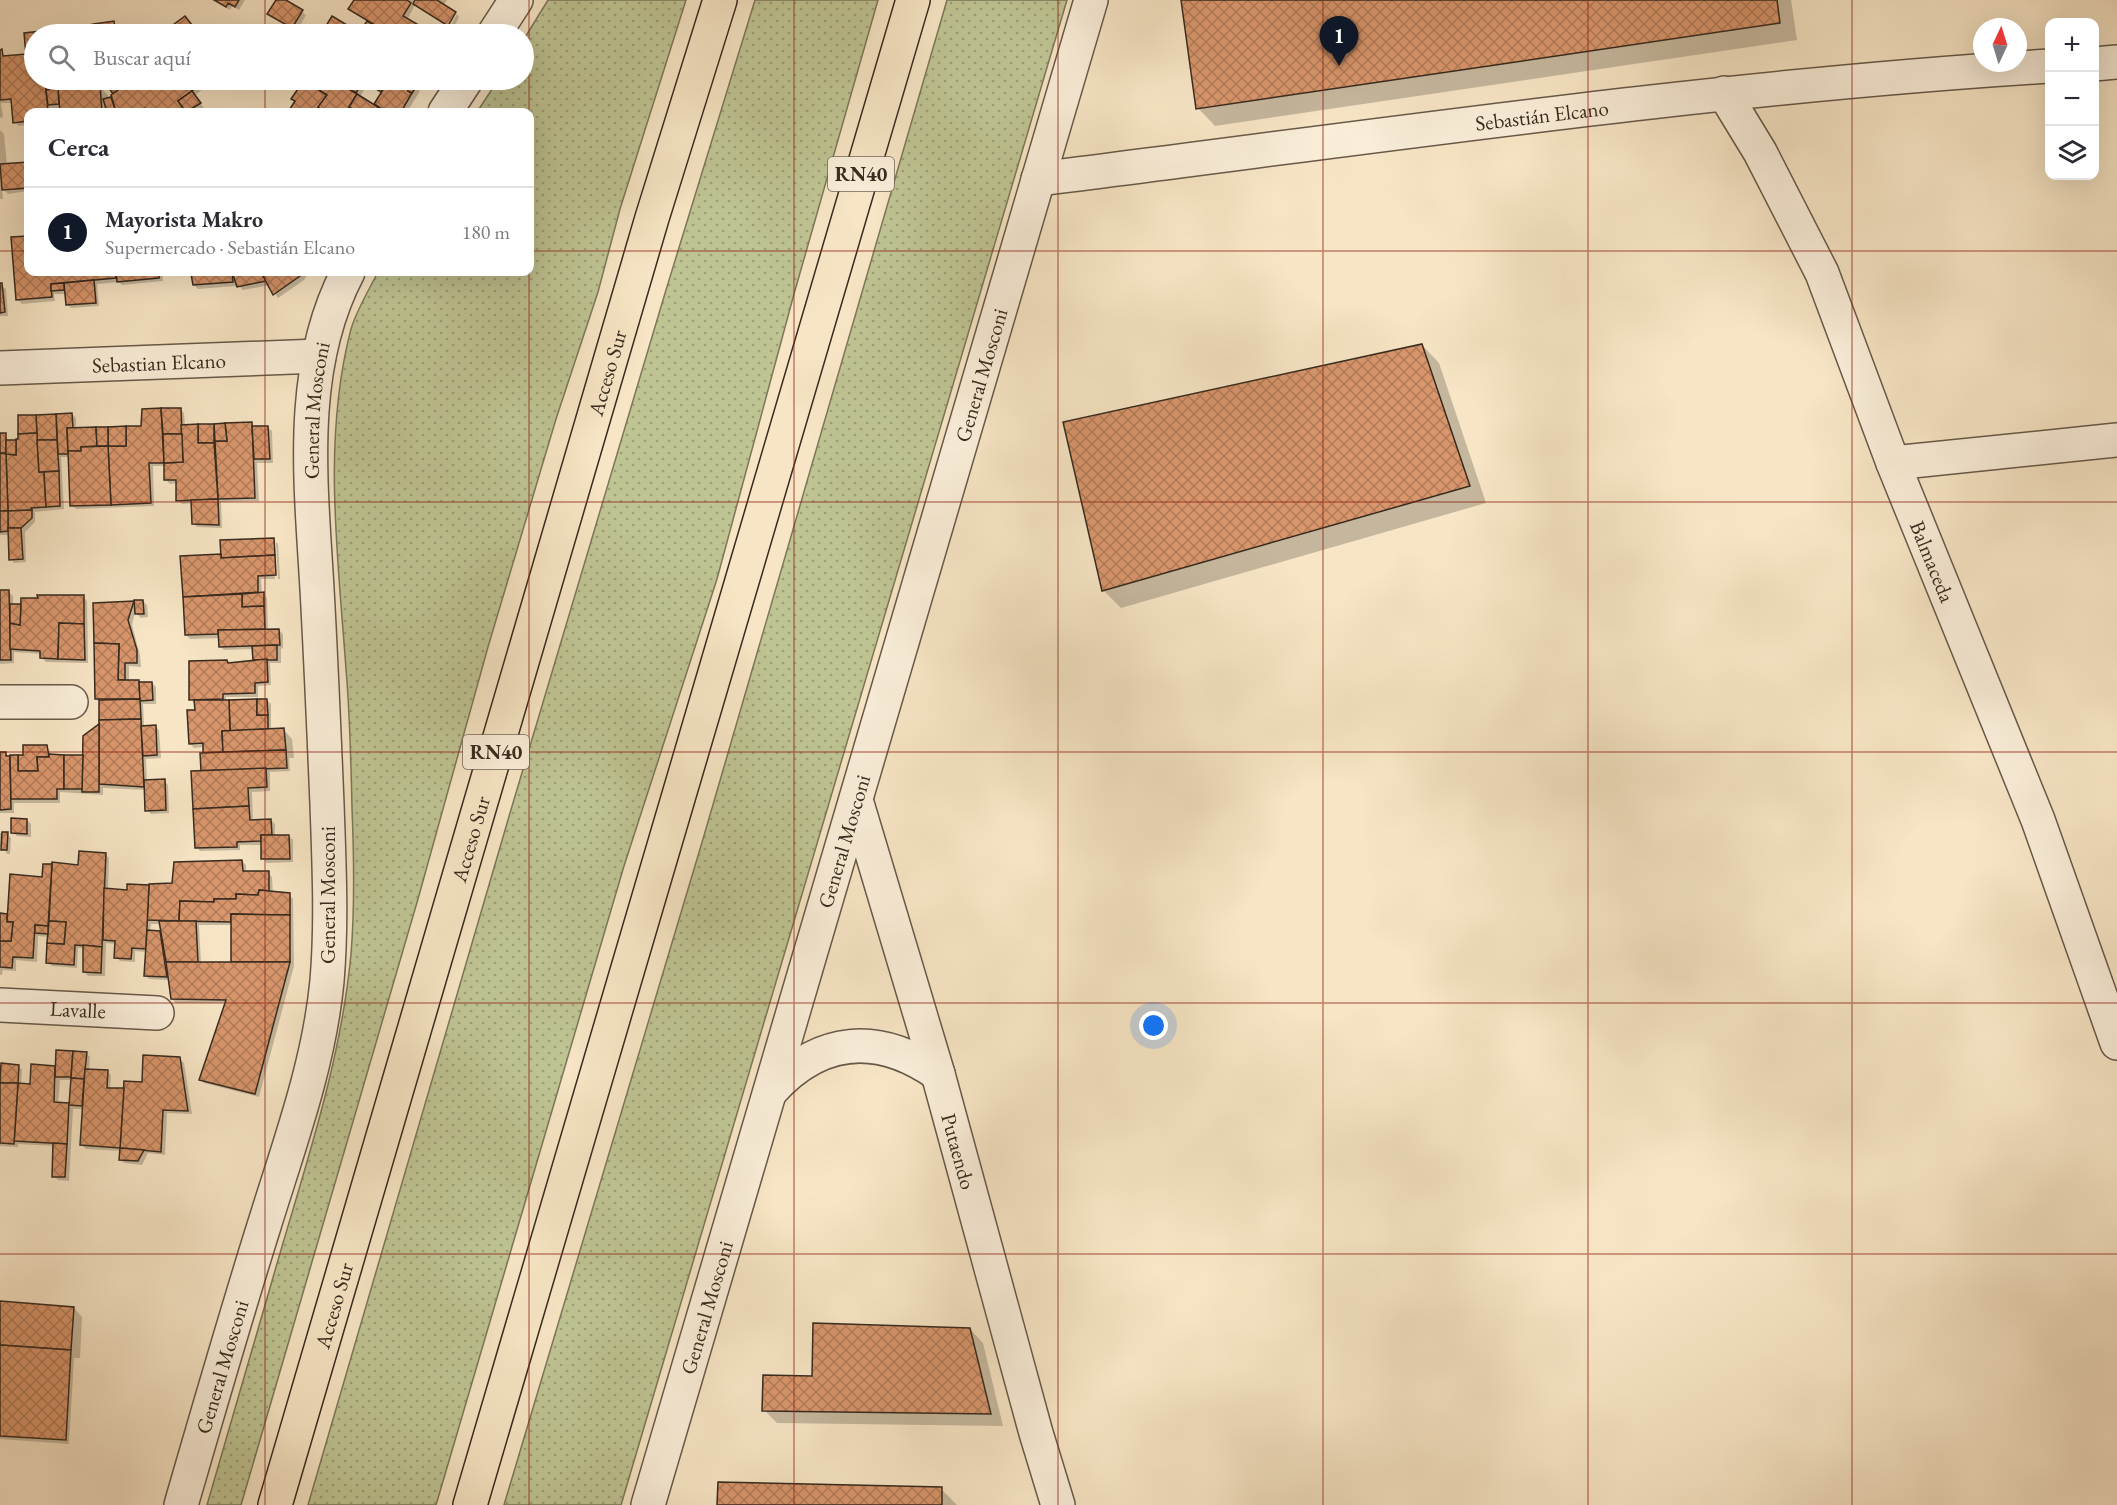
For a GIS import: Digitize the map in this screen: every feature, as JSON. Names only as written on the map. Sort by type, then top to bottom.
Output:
[{"type":"highway","name":"Acceso Sur","points":[[275,1505],[652,218],[720,0]]},
{"type":"highway","name":"RN40","points":[[470,1505],[913,0]]},
{"type":"street","points":[[500,24],[516,0]]},
{"type":"street","name":"General Mosconi","points":[[648,1505],[1091,0]]},
{"type":"street","points":[[2099,64],[2117,62]]},
{"type":"street","name":"Sebastián Elcano","points":[[1038,179],[1724,93],[1936,73],[2045,66]]},
{"type":"street","points":[[448,108],[459,90]]},
{"type":"street","name":"Balmaceda","points":[[1724,93],[1760,152],[1822,273],[1893,463],[2038,820],[2117,1043]]},
{"type":"street","name":"General Mosconi","points":[[181,1505],[305,1091],[318,1040],[326,990],[329,872],[311,449],[312,397],[319,356],[337,296],[346,276]]},
{"type":"street","name":"Sebastian Elcano","points":[[0,368],[319,356]]},
{"type":"street","points":[[1893,463],[2117,440]]},
{"type":"street","points":[[0,702],[71,702]]},
{"type":"street","name":"Putaendo","points":[[856,800],[938,1074],[1036,1433],[1058,1505]]},
{"type":"street","name":"Lavalle","points":[[0,1005],[157,1013]]},
{"type":"street","points":[[770,1092],[784,1076],[801,1063],[839,1048],[882,1047],[920,1062],[938,1074]]},
{"type":"green space","points":[[548,0],[686,0],[620,209],[598,292],[556,419],[488,647],[418,899],[241,1505],[207,1505],[324,1100],[347,991],[354,881],[351,756],[336,541],[335,456],[342,371],[351,329],[376,276],[534,276],[534,108],[480,108],[491,90],[534,90],[533,24]]},
{"type":"green space","points":[[755,0],[878,0],[794,294],[717,579],[624,866],[436,1505],[308,1505],[510,813]]},
{"type":"green space","points":[[947,0],[1067,0],[621,1505],[504,1505],[703,839]]},
{"type":"building","points":[[214,0],[239,0],[235,7],[228,3],[226,7]]},
{"type":"building","points":[[276,0],[286,0],[303,10],[294,24],[285,24],[267,14]]},
{"type":"building","points":[[354,0],[407,0],[411,3],[403,16],[417,24],[373,24],[348,9]]},
{"type":"building","points":[[415,0],[437,0],[456,12],[449,24],[445,24],[413,4]]},
{"type":"building","points":[[1181,0],[1777,0],[1780,23],[1196,109]]},
{"type":"building","points":[[185,16],[191,24],[174,24]]},
{"type":"building","points":[[332,16],[345,24],[327,24]]},
{"type":"building","points":[[114,21],[114,24],[94,24]]},
{"type":"building","points":[[2,49],[3,56],[24,54],[24,90],[46,90],[48,108],[24,108],[24,122],[13,123],[11,99],[0,100],[0,50]]},
{"type":"building","points":[[46,90],[58,90],[59,104],[48,105]]},
{"type":"building","points":[[58,90],[100,90],[102,108],[60,108]]},
{"type":"building","points":[[118,90],[192,91],[178,101],[183,108],[115,108],[111,95]]},
{"type":"building","points":[[297,90],[319,90],[327,95],[318,108],[291,108],[295,101],[291,99]]},
{"type":"building","points":[[319,90],[350,90],[357,94],[349,107],[351,108],[319,108],[327,95]]},
{"type":"building","points":[[383,90],[408,90],[412,93],[403,108],[380,108],[374,104]]},
{"type":"building","points":[[192,91],[201,103],[193,108],[183,108],[178,101]]},
{"type":"building","points":[[357,94],[378,107],[351,108],[349,107]]},
{"type":"building","points":[[111,97],[115,108],[106,108],[103,99]]},
{"type":"building","points":[[24,162],[24,188],[2,190],[0,164]]},
{"type":"building","points":[[24,236],[24,276],[116,276],[116,278],[51,284],[52,297],[16,300],[11,237]]},
{"type":"building","points":[[116,276],[159,276],[159,278],[117,282]]},
{"type":"building","points":[[191,276],[232,276],[233,282],[193,285]]},
{"type":"building","points":[[233,276],[263,276],[266,281],[237,287]]},
{"type":"building","points":[[263,276],[300,276],[273,295]]},
{"type":"building","points":[[94,280],[96,303],[66,305],[64,283]]},
{"type":"building","points":[[0,283],[2,283],[5,312],[0,313]]},
{"type":"building","points":[[64,283],[64,290],[51,291],[51,284]]},
{"type":"building","points":[[1422,344],[1470,486],[1102,591],[1063,422]]},
{"type":"building","points":[[161,408],[164,463],[149,463],[151,503],[111,505],[108,446],[126,446],[126,426],[141,426],[142,409]]},
{"type":"building","points":[[161,408],[181,408],[182,434],[163,434]]},
{"type":"building","points":[[72,413],[73,428],[67,428],[68,454],[58,454],[56,414]]},
{"type":"building","points":[[56,414],[57,440],[37,440],[36,415]]},
{"type":"building","points":[[18,415],[36,415],[37,433],[18,434]]},
{"type":"building","points":[[252,422],[255,498],[218,499],[215,441],[227,441],[225,423]]},
{"type":"building","points":[[225,423],[227,441],[215,441],[214,424]]},
{"type":"building","points":[[198,424],[214,424],[214,443],[198,443]]},
{"type":"building","points":[[198,424],[198,443],[214,443],[218,499],[176,501],[176,480],[164,480],[164,463],[183,462],[181,425]]},
{"type":"building","points":[[126,426],[126,446],[108,446],[108,427]]},
{"type":"building","points":[[252,426],[268,426],[270,459],[254,459]]},
{"type":"building","points":[[96,427],[97,446],[81,447],[81,451],[68,451],[67,428]]},
{"type":"building","points":[[96,427],[108,427],[108,446],[97,446]]},
{"type":"building","points":[[0,433],[6,433],[6,453],[0,453]]},
{"type":"building","points":[[37,433],[39,472],[44,472],[46,507],[8,511],[6,454],[16,455],[18,434]]},
{"type":"building","points":[[163,434],[182,434],[183,462],[164,463]]},
{"type":"building","points":[[6,440],[16,440],[16,455],[6,454]]},
{"type":"building","points":[[37,440],[57,440],[59,471],[39,472]]},
{"type":"building","points":[[108,446],[111,505],[70,506],[68,451],[81,451],[81,447]]},
{"type":"building","points":[[0,453],[6,454],[8,511],[0,511]]},
{"type":"building","points":[[59,471],[60,506],[46,507],[44,472]]},
{"type":"building","points":[[218,499],[219,525],[192,524],[191,500]]},
{"type":"building","points":[[32,510],[32,518],[21,528],[8,528],[8,511]]},
{"type":"building","points":[[0,511],[8,511],[8,531],[0,532]]},
{"type":"building","points":[[8,528],[21,528],[23,559],[9,560]]},
{"type":"building","points":[[274,538],[275,555],[221,558],[220,540]]},
{"type":"building","points":[[221,554],[221,558],[275,555],[276,575],[258,576],[258,592],[183,597],[180,556]]},
{"type":"building","points":[[0,590],[9,590],[11,660],[0,660]]},
{"type":"building","points":[[264,592],[264,606],[242,607],[242,594]]},
{"type":"building","points":[[242,594],[242,607],[264,606],[265,629],[218,630],[218,634],[185,635],[183,597]]},
{"type":"building","points":[[37,595],[84,595],[84,624],[59,623],[58,659],[40,658],[40,651],[10,649],[10,623],[20,625],[21,598],[38,598]]},
{"type":"building","points":[[134,600],[143,600],[144,614],[135,614]]},
{"type":"building","points":[[134,601],[128,620],[137,650],[137,663],[125,663],[125,680],[118,680],[119,644],[94,643],[93,603]]},
{"type":"building","points":[[10,604],[21,604],[20,625],[10,623]]},
{"type":"building","points":[[59,623],[84,624],[85,660],[58,659]]},
{"type":"building","points":[[279,629],[280,645],[219,647],[218,630]]},
{"type":"building","points":[[94,643],[119,644],[118,680],[139,680],[140,699],[95,699]]},
{"type":"building","points":[[277,645],[277,660],[253,660],[252,646]]},
{"type":"building","points":[[267,659],[268,682],[255,683],[255,693],[223,694],[223,699],[189,700],[189,661],[227,660],[228,663]]},
{"type":"building","points":[[139,682],[152,682],[153,700],[140,701]]},
{"type":"building","points":[[140,699],[141,719],[99,720],[99,700]]},
{"type":"building","points":[[257,699],[257,715],[268,715],[268,729],[230,731],[229,700]]},
{"type":"building","points":[[257,699],[267,699],[268,715],[257,715]]},
{"type":"building","points":[[194,700],[229,700],[230,731],[222,731],[223,752],[203,753],[203,743],[189,744],[187,710],[195,710]]},
{"type":"building","points":[[141,719],[144,787],[99,784],[99,720]]},
{"type":"building","points":[[99,724],[99,792],[82,792],[83,736]]},
{"type":"building","points":[[156,725],[157,755],[143,756],[141,726]]},
{"type":"building","points":[[284,728],[286,750],[223,752],[222,731]]},
{"type":"building","points":[[23,745],[47,745],[49,757],[37,757],[38,771],[18,771],[18,755],[23,755]]},
{"type":"building","points":[[286,750],[287,768],[201,771],[200,753]]},
{"type":"building","points":[[0,752],[6,752],[6,756],[10,756],[11,809],[0,810]]},
{"type":"building","points":[[49,754],[64,755],[64,789],[57,789],[57,799],[11,799],[10,755],[18,755],[18,771],[38,771],[37,757],[49,757]]},
{"type":"building","points":[[64,755],[83,755],[82,789],[64,789]]},
{"type":"building","points":[[266,768],[267,787],[248,788],[249,806],[193,809],[191,771]]},
{"type":"building","points":[[165,779],[166,810],[145,811],[144,780]]},
{"type":"building","points":[[249,806],[250,820],[271,819],[272,835],[261,835],[261,841],[237,842],[237,847],[195,848],[193,809]]},
{"type":"building","points":[[11,818],[27,819],[27,834],[11,833]]},
{"type":"building","points":[[2,832],[8,832],[7,850],[1,850]]},
{"type":"building","points":[[261,835],[289,835],[290,859],[261,859]]},
{"type":"building","points":[[79,851],[106,853],[102,947],[75,945],[74,965],[46,963],[47,943],[64,944],[66,922],[49,921],[52,862],[78,865]]},
{"type":"building","points":[[242,860],[243,871],[269,871],[269,891],[259,890],[258,895],[236,894],[236,899],[214,899],[214,902],[180,901],[179,921],[147,920],[149,884],[172,883],[174,862]]},
{"type":"building","points":[[43,864],[52,864],[48,926],[35,925],[33,958],[13,957],[12,968],[0,967],[0,941],[11,941],[13,922],[7,922],[10,874],[42,877]]},
{"type":"building","points":[[127,884],[149,885],[146,949],[132,948],[131,959],[114,958],[115,941],[103,940],[104,888],[127,890]]},
{"type":"building","points":[[259,890],[290,893],[290,915],[231,914],[231,922],[179,921],[180,901],[214,902],[214,899],[236,899],[236,894],[258,895]]},
{"type":"building","points":[[0,913],[7,914],[7,922],[13,922],[11,941],[0,941]]},
{"type":"building","points":[[231,914],[290,915],[290,962],[231,962]]},
{"type":"building","points":[[49,921],[66,922],[64,944],[47,943]]},
{"type":"building","points":[[159,921],[196,921],[198,962],[166,962]]},
{"type":"building","points":[[35,925],[48,926],[48,934],[35,933]]},
{"type":"building","points":[[147,930],[160,931],[167,977],[144,976]]},
{"type":"building","points":[[83,945],[102,947],[101,973],[83,972]]},
{"type":"building","points":[[166,962],[290,962],[255,1094],[199,1080],[226,1000],[171,999]]},
{"type":"building","points":[[56,1050],[73,1051],[71,1077],[55,1077]]},
{"type":"building","points":[[73,1051],[87,1052],[84,1079],[71,1078]]},
{"type":"building","points":[[143,1055],[180,1057],[188,1111],[163,1110],[161,1152],[120,1148],[124,1081],[142,1082]]},
{"type":"building","points":[[1,1063],[19,1065],[18,1083],[0,1083]]},
{"type":"building","points":[[31,1064],[55,1066],[54,1102],[69,1103],[67,1144],[14,1141],[18,1083],[30,1084]]},
{"type":"building","points":[[85,1069],[108,1070],[107,1088],[124,1088],[120,1148],[80,1145]]},
{"type":"building","points":[[71,1078],[84,1079],[82,1106],[69,1105]]},
{"type":"building","points":[[0,1083],[18,1083],[14,1144],[0,1143]]},
{"type":"building","points":[[53,1143],[67,1144],[65,1177],[52,1177]]},
{"type":"building","points":[[120,1148],[144,1150],[138,1161],[119,1160]]},
{"type":"building","points":[[0,1301],[74,1307],[71,1350],[0,1345]]},
{"type":"building","points":[[813,1323],[970,1328],[991,1414],[762,1411],[763,1375],[812,1376]]},
{"type":"building","points":[[0,1345],[71,1350],[66,1440],[0,1436]]},
{"type":"building","points":[[718,1482],[942,1487],[942,1505],[717,1505]]},
{"type":"place","name":"Mayorista Makro","points":[[1339,66]]}]
